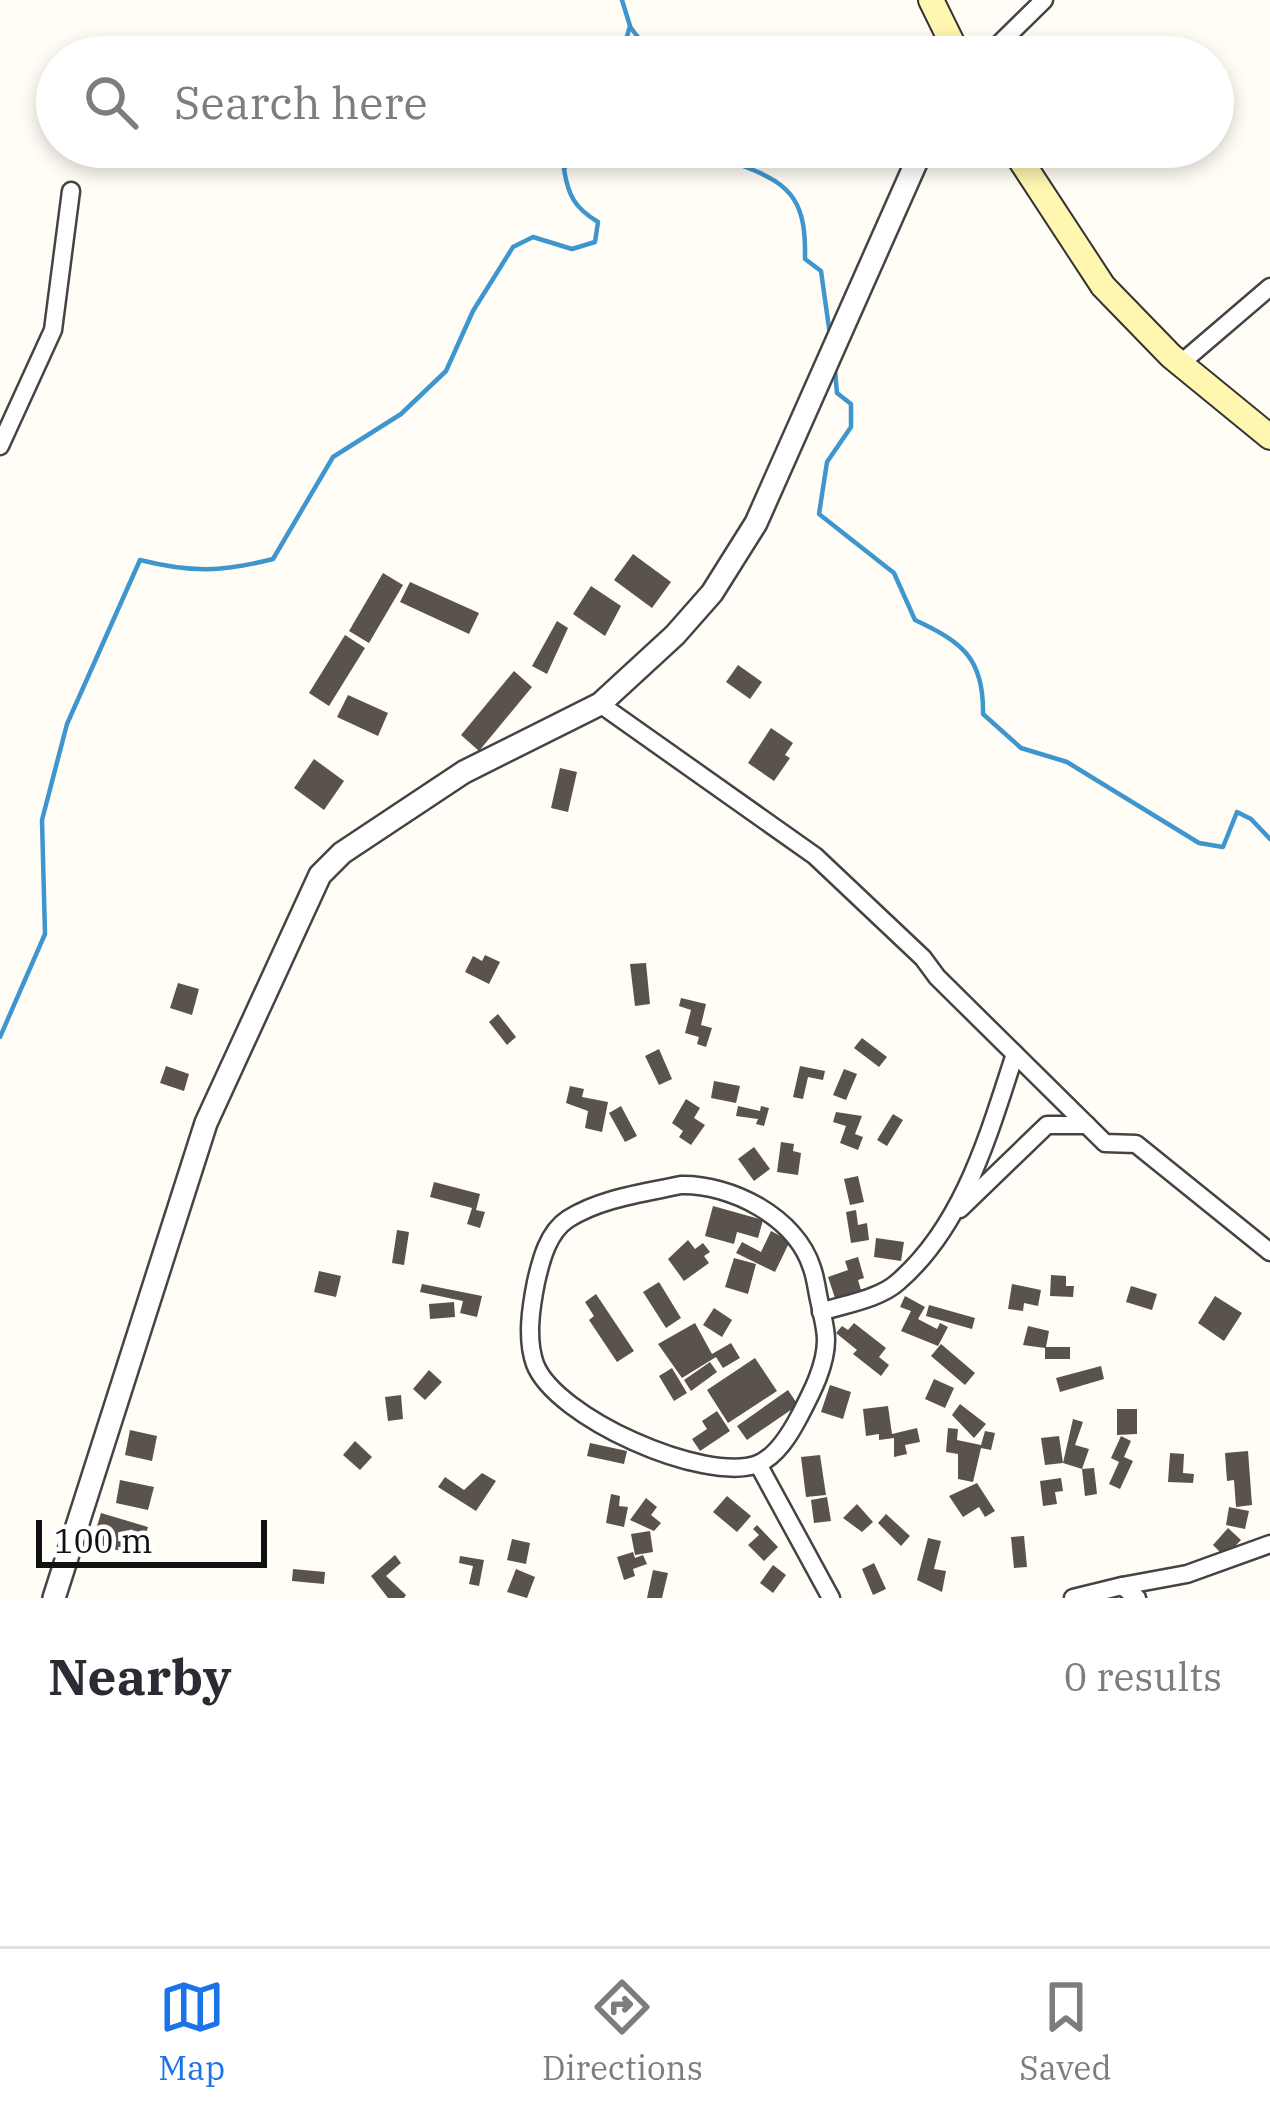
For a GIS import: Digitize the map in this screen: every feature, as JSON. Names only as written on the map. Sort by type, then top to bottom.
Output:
[{"type":"main road","points":[[931,0],[948,36]]},
{"type":"main road","points":[[1026,168],[1103,286],[1180,364],[1270,437]]},
{"type":"street","points":[[1007,36],[1044,0]]},
{"type":"street","points":[[54,1598],[206,1123],[320,875],[342,853],[464,772],[600,704],[675,635],[712,593],[756,523],[914,168]]},
{"type":"street","points":[[0,446],[53,329],[71,191]]},
{"type":"street","points":[[1180,364],[1270,287]]},
{"type":"street","points":[[600,704],[815,856],[1105,1143],[1136,1144],[1270,1252]]},
{"type":"street","points":[[948,1221],[984,1149],[1015,1054]]},
{"type":"street","points":[[821,1312],[898,1283],[948,1221],[1047,1125],[1087,1125]]},
{"type":"street","points":[[707,1184],[750,1203],[791,1234],[812,1267],[826,1341],[816,1382],[788,1437],[758,1464],[732,1467],[684,1461],[634,1440],[563,1400],[546,1382],[532,1350],[530,1323],[543,1256],[564,1222],[600,1204],[682,1185],[707,1184]]},
{"type":"street","points":[[758,1464],[831,1598]]},
{"type":"street","points":[[1073,1598],[1130,1592],[1270,1544]]},
{"type":"building","points":[[633,554],[671,582],[652,608],[614,580]]},
{"type":"building","points":[[383,573],[403,585],[369,643],[349,631]]},
{"type":"building","points":[[410,582],[479,613],[469,634],[400,602]]},
{"type":"building","points":[[591,586],[621,606],[605,636],[573,614]]},
{"type":"building","points":[[557,621],[568,628],[547,674],[532,666]]},
{"type":"building","points":[[345,635],[365,648],[329,706],[309,693]]},
{"type":"building","points":[[738,665],[762,682],[750,699],[726,682]]},
{"type":"building","points":[[514,671],[532,687],[479,751],[461,735]]},
{"type":"building","points":[[348,695],[388,713],[378,736],[337,717]]},
{"type":"building","points":[[771,728],[793,743],[785,755],[790,758],[774,781],[748,763]]},
{"type":"building","points":[[314,759],[344,781],[324,810],[294,788]]},
{"type":"building","points":[[560,768],[577,772],[568,812],[551,808]]},
{"type":"building","points":[[485,955],[500,962],[489,984],[465,972],[473,956],[482,961]]},
{"type":"building","points":[[646,963],[650,1004],[635,1006],[630,964]]},
{"type":"building","points":[[178,983],[199,989],[192,1015],[170,1008]]},
{"type":"building","points":[[681,998],[706,1004],[701,1025],[712,1028],[706,1047],[697,1044],[699,1037],[685,1033],[691,1010],[679,1006]]},
{"type":"building","points":[[498,1014],[516,1037],[507,1045],[489,1022]]},
{"type":"building","points":[[862,1038],[887,1057],[879,1067],[854,1048]]},
{"type":"building","points":[[659,1049],[672,1079],[659,1085],[645,1056]]},
{"type":"building","points":[[166,1066],[189,1074],[184,1091],[160,1083]]},
{"type":"building","points":[[800,1066],[825,1071],[823,1080],[808,1077],[803,1099],[793,1097]]},
{"type":"building","points":[[844,1069],[857,1074],[846,1100],[833,1095]]},
{"type":"building","points":[[714,1081],[740,1086],[736,1103],[711,1098]]},
{"type":"building","points":[[570,1086],[584,1089],[582,1097],[608,1102],[602,1132],[585,1128],[588,1111],[566,1103]]},
{"type":"building","points":[[686,1099],[700,1108],[694,1118],[705,1125],[691,1145],[679,1137],[683,1131],[672,1123]]},
{"type":"building","points":[[621,1106],[637,1136],[625,1142],[609,1113]]},
{"type":"building","points":[[738,1106],[769,1108],[764,1126],[756,1124],[758,1119],[736,1116]]},
{"type":"building","points":[[836,1112],[862,1116],[855,1134],[863,1137],[858,1150],[840,1143],[846,1126],[833,1122]]},
{"type":"building","points":[[893,1114],[903,1120],[887,1146],[877,1140]]},
{"type":"building","points":[[781,1142],[794,1144],[793,1151],[801,1153],[798,1175],[777,1172]]},
{"type":"building","points":[[754,1147],[770,1169],[754,1181],[738,1159]]},
{"type":"building","points":[[858,1176],[864,1202],[850,1205],[844,1179]]},
{"type":"building","points":[[434,1182],[480,1194],[476,1210],[485,1212],[480,1228],[467,1224],[472,1208],[430,1197]]},
{"type":"building","points":[[713,1206],[763,1220],[758,1238],[737,1232],[734,1244],[705,1236]]},
{"type":"building","points":[[856,1210],[858,1225],[867,1223],[869,1240],[851,1243],[846,1212]]},
{"type":"building","points":[[397,1230],[409,1232],[404,1265],[392,1263]]},
{"type":"building","points":[[771,1231],[790,1241],[775,1272],[736,1253],[742,1242],[761,1252]]},
{"type":"building","points":[[876,1238],[904,1242],[901,1261],[874,1257]]},
{"type":"building","points":[[688,1240],[695,1249],[703,1243],[710,1252],[704,1256],[709,1263],[684,1281],[668,1259]]},
{"type":"building","points":[[858,1257],[864,1278],[858,1280],[861,1290],[835,1298],[828,1277],[848,1270],[845,1261]]},
{"type":"building","points":[[734,1258],[756,1264],[748,1294],[725,1287]]},
{"type":"building","points":[[319,1271],[341,1276],[336,1297],[314,1292]]},
{"type":"building","points":[[1051,1275],[1066,1276],[1066,1286],[1074,1286],[1073,1297],[1050,1296]]},
{"type":"building","points":[[659,1282],[681,1318],[666,1328],[643,1292]]},
{"type":"building","points":[[422,1284],[482,1296],[477,1317],[460,1313],[463,1301],[420,1292]]},
{"type":"building","points":[[1012,1284],[1041,1290],[1038,1306],[1024,1303],[1023,1311],[1008,1309]]},
{"type":"building","points":[[1131,1286],[1157,1294],[1152,1310],[1126,1302]]},
{"type":"building","points":[[596,1294],[634,1351],[617,1362],[589,1320],[594,1316],[585,1302]]},
{"type":"building","points":[[905,1296],[925,1307],[918,1319],[937,1329],[940,1323],[948,1327],[938,1346],[901,1331],[911,1311],[900,1307]]},
{"type":"building","points":[[1215,1296],[1242,1313],[1224,1341],[1198,1323]]},
{"type":"building","points":[[454,1302],[455,1317],[430,1319],[429,1304]]},
{"type":"building","points":[[929,1305],[975,1318],[972,1329],[926,1316]]},
{"type":"building","points":[[714,1308],[732,1320],[722,1337],[703,1325]]},
{"type":"building","points":[[695,1323],[712,1354],[731,1343],[740,1358],[723,1368],[716,1357],[682,1378],[658,1344]]},
{"type":"building","points":[[854,1323],[886,1348],[879,1357],[889,1365],[881,1376],[836,1333]]},
{"type":"building","points":[[1028,1326],[1049,1331],[1046,1347],[1070,1347],[1070,1359],[1045,1359],[1045,1348],[1023,1345]]},
{"type":"building","points":[[941,1344],[975,1373],[965,1385],[931,1356]]},
{"type":"building","points":[[755,1358],[777,1391],[728,1423],[707,1390]]},
{"type":"building","points":[[710,1362],[717,1372],[691,1391],[684,1380]]},
{"type":"building","points":[[1101,1366],[1104,1379],[1060,1392],[1056,1378]]},
{"type":"building","points":[[672,1368],[687,1393],[674,1401],[659,1376]]},
{"type":"building","points":[[429,1370],[442,1382],[425,1400],[413,1389]]},
{"type":"building","points":[[934,1379],[954,1388],[945,1408],[925,1399]]},
{"type":"building","points":[[830,1385],[851,1392],[843,1419],[821,1412]]},
{"type":"building","points":[[788,1390],[798,1405],[747,1440],[737,1426]]},
{"type":"building","points":[[401,1395],[403,1419],[388,1421],[385,1397]]},
{"type":"building","points":[[960,1404],[986,1424],[974,1438],[952,1415]]},
{"type":"building","points":[[888,1406],[892,1434],[917,1428],[920,1442],[905,1445],[907,1454],[894,1457],[894,1438],[866,1436],[863,1409]]},
{"type":"building","points":[[1117,1409],[1137,1409],[1137,1434],[1117,1435]]},
{"type":"building","points":[[717,1411],[730,1431],[700,1451],[692,1439],[707,1429],[702,1421]]},
{"type":"building","points":[[1073,1419],[1083,1422],[1075,1445],[1089,1449],[1082,1469],[1063,1463]]},
{"type":"building","points":[[948,1428],[958,1429],[957,1440],[981,1445],[985,1431],[995,1433],[991,1450],[981,1448],[973,1482],[958,1479],[958,1454],[946,1452]]},
{"type":"building","points":[[130,1430],[157,1436],[152,1461],[125,1455]]},
{"type":"building","points":[[1059,1436],[1063,1463],[1045,1465],[1041,1438]]},
{"type":"building","points":[[1121,1436],[1131,1441],[1124,1457],[1133,1461],[1120,1489],[1109,1484],[1119,1462],[1111,1458]]},
{"type":"building","points":[[355,1441],[372,1457],[360,1470],[343,1455]]},
{"type":"building","points":[[590,1443],[627,1451],[624,1464],[587,1456]]},
{"type":"building","points":[[1248,1451],[1252,1505],[1236,1507],[1234,1480],[1227,1481],[1225,1453]]},
{"type":"building","points":[[1170,1453],[1184,1454],[1183,1473],[1194,1474],[1193,1483],[1168,1482]]},
{"type":"building","points":[[820,1455],[826,1495],[806,1497],[801,1457]]},
{"type":"building","points":[[1094,1468],[1097,1494],[1085,1496],[1082,1469]]},
{"type":"building","points":[[482,1473],[496,1481],[476,1511],[438,1487],[445,1477],[464,1490]]},
{"type":"building","points":[[1061,1478],[1063,1491],[1055,1492],[1057,1504],[1043,1506],[1040,1481]]},
{"type":"building","points":[[120,1480],[154,1487],[148,1510],[116,1503]]},
{"type":"building","points":[[977,1483],[995,1511],[985,1517],[979,1507],[963,1517],[949,1496]]},
{"type":"building","points":[[611,1494],[620,1496],[619,1506],[628,1507],[624,1527],[606,1523]]},
{"type":"building","points":[[727,1496],[751,1516],[737,1532],[713,1512]]},
{"type":"building","points":[[827,1497],[831,1521],[814,1523],[811,1500]]},
{"type":"building","points":[[646,1498],[657,1507],[651,1515],[661,1523],[654,1531],[630,1520]]},
{"type":"building","points":[[857,1504],[873,1522],[862,1532],[843,1518]]},
{"type":"building","points":[[1229,1507],[1249,1511],[1245,1529],[1226,1525]]},
{"type":"building","points":[[101,1513],[148,1527],[144,1541],[128,1537],[124,1552],[92,1543]]},
{"type":"building","points":[[886,1514],[910,1536],[901,1546],[878,1523]]},
{"type":"building","points":[[757,1525],[778,1547],[764,1561],[748,1545],[759,1535],[753,1529]]},
{"type":"building","points":[[1228,1528],[1241,1540],[1225,1557],[1213,1545]]},
{"type":"building","points":[[650,1531],[653,1552],[635,1555],[631,1534]]},
{"type":"building","points":[[1024,1536],[1027,1567],[1014,1568],[1011,1537]]},
{"type":"building","points":[[928,1538],[941,1541],[934,1569],[946,1571],[942,1592],[917,1580]]},
{"type":"building","points":[[512,1539],[530,1543],[526,1564],[507,1560]]},
{"type":"building","points":[[633,1552],[635,1558],[643,1555],[647,1564],[633,1569],[635,1576],[624,1580],[617,1557]]},
{"type":"building","points":[[395,1555],[401,1563],[386,1576],[404,1598],[388,1598],[371,1576]]},
{"type":"building","points":[[460,1556],[484,1560],[479,1586],[469,1584],[473,1566],[459,1563]]},
{"type":"building","points":[[874,1563],[886,1589],[873,1595],[862,1569]]},
{"type":"building","points":[[773,1565],[786,1575],[773,1593],[760,1583]]},
{"type":"building","points":[[293,1569],[325,1572],[324,1584],[292,1581]]},
{"type":"building","points":[[516,1569],[535,1577],[527,1598],[507,1592]]},
{"type":"building","points":[[653,1570],[668,1573],[662,1598],[647,1598]]},
{"type":"waterway","points":[[622,0],[630,26],[627,36]]},
{"type":"waterway","points":[[631,28],[637,36]]},
{"type":"waterway","points":[[0,1037],[45,934],[42,820],[67,724],[140,560],[207,569],[273,559],[333,457],[401,414],[446,371],[473,311],[513,247],[533,237],[572,249],[595,242],[598,222],[574,200],[565,168]]},
{"type":"waterway","points":[[748,168],[786,190],[800,211],[805,259],[821,271],[830,335]]},
{"type":"waterway","points":[[835,370],[837,393],[851,404],[851,427],[827,462],[819,514],[894,573],[915,620],[967,654],[979,679],[983,714],[1021,748],[1067,762],[1199,843],[1223,847],[1237,812],[1270,839]]}]
